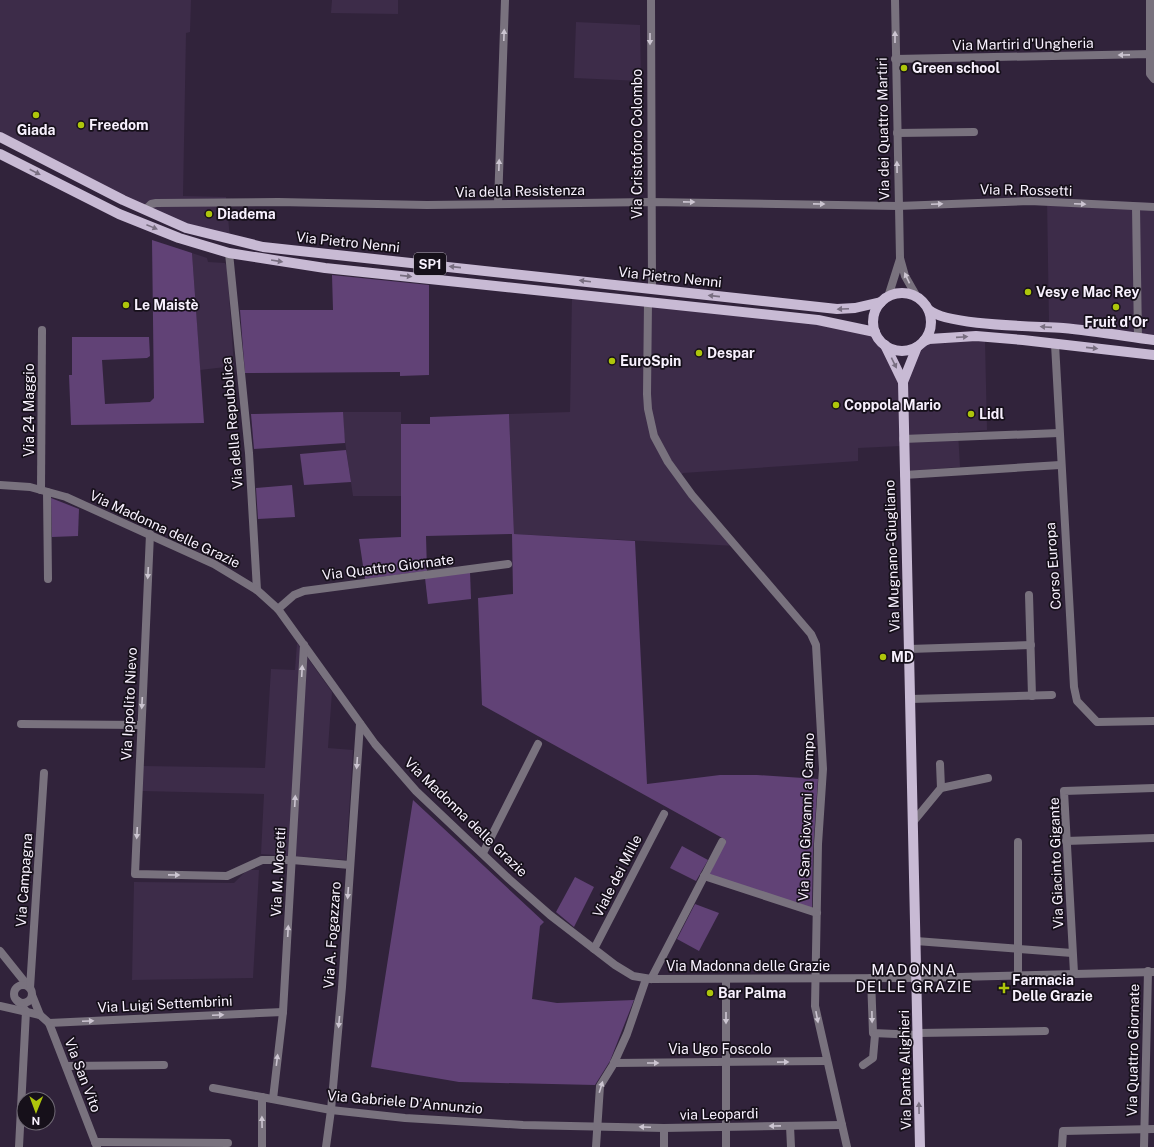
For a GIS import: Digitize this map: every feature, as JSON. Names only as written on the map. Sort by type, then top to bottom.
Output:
[{"type":"main road","name":"Via Pietro Nenni","points":[[0,138],[145,210],[186,228],[263,247],[836,309],[855,308],[885,299]]},
{"type":"main road","name":"Via Pietro Nenni","points":[[0,154],[119,214],[179,238],[229,253],[325,268],[818,320],[875,332]]},
{"type":"main road","points":[[1154,340],[1063,328],[950,319],[933,314],[917,297],[902,293],[885,299],[874,316],[875,332],[885,345],[901,351],[920,344],[928,339],[976,336],[1154,355]]},
{"type":"main road","points":[[920,344],[931,327],[929,310]]},
{"type":"main road","name":"Via Mugnano-Giugliano","points":[[913,823],[903,439],[903,382],[920,344]]},
{"type":"main road","name":"Via Mugnano-Giugliano","points":[[885,345],[903,382]]},
{"type":"main road","name":"Via Dante Alighieri","points":[[913,823],[920,1147]]},
{"type":"street","points":[[498,204],[505,0]]},
{"type":"street","name":"Via Cristoforo Colombo","points":[[650,0],[650,202],[652,289]]},
{"type":"street","name":"Via dei Quattro Martiri","points":[[895,0],[900,258],[905,276],[917,297]]},
{"type":"street","points":[[1150,0],[1150,74],[1154,79]]},
{"type":"street","name":"Via Martiri d'Ungheria","points":[[895,60],[1150,54]]},
{"type":"street","points":[[897,133],[974,132]]},
{"type":"street","name":"Via della Resistenza","points":[[145,210],[151,204],[156,203],[220,201],[427,205],[650,202],[898,206]]},
{"type":"street","name":"Via R. Rossetti","points":[[898,206],[1030,201],[1154,207]]},
{"type":"street","points":[[1136,207],[1138,338]]},
{"type":"street","name":"Via della Repubblica","points":[[229,253],[249,453],[257,590]]},
{"type":"street","name":"Via dei Quattro Martiri","points":[[885,299],[900,258]]},
{"type":"street","name":"Via San Giovanni a Campo","points":[[648,302],[647,402],[654,436],[668,462],[692,495],[812,634],[816,645],[823,769],[818,844],[814,978],[815,1006],[847,1147]]},
{"type":"street","name":"Via 24 Maggio","points":[[42,330],[44,491],[48,579]]},
{"type":"street","name":"Corso Europa","points":[[1055,344],[1060,465],[1074,687],[1077,701],[1097,722],[1154,721]]},
{"type":"street","points":[[903,439],[1059,433]]},
{"type":"street","points":[[904,475],[1060,465]]},
{"type":"street","name":"Via Madonna delle Grazie","points":[[0,485],[30,487],[66,497],[214,564],[257,590],[278,609],[360,724],[416,791],[544,910],[624,971],[648,979],[917,978],[1151,972]]},
{"type":"street","name":"Via Ippolito Nievo","points":[[150,534],[135,874],[227,876],[262,860],[292,860]]},
{"type":"street","name":"Via Quattro Giornate","points":[[278,609],[294,595],[304,591],[508,564]]},
{"type":"street","points":[[1029,595],[1032,696]]},
{"type":"street","name":"Via M. Moretti","points":[[273,1099],[283,1012],[304,645]]},
{"type":"street","points":[[909,649],[1031,645]]},
{"type":"street","points":[[910,699],[1052,695]]},
{"type":"street","points":[[21,724],[141,725]]},
{"type":"street","name":"Via A. Fogazzaro","points":[[326,1147],[331,1110],[342,987],[360,724]]},
{"type":"street","points":[[483,853],[538,744]]},
{"type":"street","points":[[940,764],[941,788]]},
{"type":"street","name":"Via Campagna","points":[[23,998],[44,773]]},
{"type":"street","points":[[913,823],[941,788],[988,778]]},
{"type":"street","name":"Via Giacinto Gigante","points":[[1074,973],[1064,791],[1154,788]]},
{"type":"street","name":"Viale dei Mille","points":[[594,949],[664,814]]},
{"type":"street","points":[[1066,841],[1154,838]]},
{"type":"street","points":[[596,1147],[600,1086],[614,1063],[648,979],[722,842]]},
{"type":"street","points":[[1018,842],[1018,975]]},
{"type":"street","points":[[292,860],[350,865]]},
{"type":"street","points":[[704,876],[817,913]]},
{"type":"street","points":[[916,941],[1072,953]]},
{"type":"street","points":[[0,951],[17,972],[23,998],[19,1147]]},
{"type":"street","points":[[17,972],[23,998],[40,1016]]},
{"type":"street","name":"Via Quattro Giornate","points":[[1144,1129],[1151,972]]},
{"type":"street","points":[[863,1065],[873,1058],[875,1035],[872,1031],[871,978]]},
{"type":"street","points":[[726,979],[726,1147]]},
{"type":"street","name":"Via San Vito","points":[[0,1005],[23,998]]},
{"type":"street","name":"Via San Vito","points":[[0,1005],[23,998]]},
{"type":"street","name":"Via San Vito","points":[[23,998],[49,1023],[67,1066],[96,1144]]},
{"type":"street","name":"Via Luigi Settembrini","points":[[49,1023],[283,1012]]},
{"type":"street","points":[[875,1035],[1045,1031]]},
{"type":"street","name":"Via Ugo Foscolo","points":[[614,1063],[827,1061]]},
{"type":"street","points":[[67,1066],[164,1065]]},
{"type":"street","name":"Via Gabriele D'Annunzio","points":[[213,1088],[331,1110],[413,1119],[524,1125],[597,1126]]},
{"type":"street","points":[[262,1097],[262,1147]]},
{"type":"street","name":"via Leopardi","points":[[597,1126],[664,1128],[842,1125]]},
{"type":"street","points":[[790,1126],[791,1147]]},
{"type":"street","points":[[664,1128],[664,1147]]},
{"type":"street","points":[[1144,1129],[1144,1147]]},
{"type":"street","name":"Via Quattro Giornate","points":[[1062,1147],[1063,1131],[1154,1129]]},
{"type":"street","points":[[96,1144],[228,1143]]},
{"type":"shaded area","points":[[0,0],[191,0],[190,32],[186,33],[183,196],[226,197],[230,238],[186,224],[142,204],[0,133]]},
{"type":"shaded area","points":[[332,0],[398,0],[398,14],[331,13]]},
{"type":"shaded area","points":[[576,22],[640,25],[641,81],[574,78]]},
{"type":"shaded area","points":[[1047,198],[1154,203],[1154,337],[1049,324]]},
{"type":"shaded area","points":[[152,240],[192,253],[204,423],[71,425],[69,375],[72,375],[72,337],[149,337],[150,356],[147,358],[102,360],[105,404],[150,402],[154,398]]},
{"type":"shaded area","points":[[192,253],[207,258],[208,262],[225,263],[227,267],[234,366],[200,370]]},
{"type":"shaded area","points":[[332,275],[429,285],[429,375],[400,376],[400,372],[245,373],[240,310],[333,310]]},
{"type":"shaded area","points":[[572,296],[806,321],[873,334],[876,341],[882,346],[899,382],[901,446],[858,448],[858,461],[683,473],[677,479],[736,546],[514,534],[509,414],[570,412]]},
{"type":"shaded area","points":[[985,340],[987,430],[958,432],[960,467],[906,471],[905,383],[919,349],[926,343]]},
{"type":"shaded area","points":[[343,412],[401,412],[401,496],[353,496],[343,428]]},
{"type":"shaded area","points":[[343,412],[345,443],[254,449],[251,414]]},
{"type":"shaded area","points":[[509,414],[514,534],[635,541],[647,784],[720,775],[757,775],[818,779],[813,851],[812,908],[709,875],[726,840],[482,705],[478,598],[513,594],[512,534],[426,536],[427,571],[365,579],[359,539],[401,537],[401,424],[430,424],[430,417]]},
{"type":"shaded area","points":[[346,450],[351,482],[304,485],[300,454]]},
{"type":"shaded area","points":[[292,485],[295,517],[258,519],[256,488]]},
{"type":"shaded area","points":[[51,498],[79,509],[78,536],[52,537]]},
{"type":"shaded area","points":[[470,572],[471,599],[428,604],[425,578]]},
{"type":"shaded area","points":[[297,643],[332,692],[328,748],[353,750],[346,860],[261,854],[264,794],[142,791],[143,766],[265,768],[271,669],[295,670]]},
{"type":"shaded area","points":[[413,800],[544,922],[540,926],[532,999],[557,1003],[634,1000],[610,1061],[595,1085],[459,1082],[371,1067]]},
{"type":"shaded area","points":[[682,846],[708,860],[696,881],[670,868]]},
{"type":"shaded area","points":[[247,870],[259,870],[253,978],[132,980],[134,882],[234,883]]},
{"type":"shaded area","points":[[575,877],[594,887],[574,927],[556,912]]},
{"type":"shaded area","points":[[695,904],[719,913],[699,951],[677,939]]},
{"type":"place","name":"Green school","points":[[904,68]]},
{"type":"place","name":"Giada","points":[[36,115]]},
{"type":"place","name":"Freedom","points":[[81,125]]},
{"type":"place","name":"Diadema","points":[[209,214]]},
{"type":"place","name":"Vesy e Mac Rey","points":[[1028,292]]},
{"type":"place","name":"Le Maistè","points":[[126,305]]},
{"type":"place","name":"Fruit d'Or","points":[[1116,307]]},
{"type":"place","name":"Despar","points":[[699,353]]},
{"type":"place","name":"EuroSpin","points":[[612,361]]},
{"type":"place","name":"Coppola Mario","points":[[836,405]]},
{"type":"place","name":"Lidl","points":[[971,414]]},
{"type":"place","name":"MD","points":[[883,657]]},
{"type":"place","name":"Farmacia Delle Grazie","points":[[1004,988]]},
{"type":"place","name":"Bar Palma","points":[[710,993]]},
{"type":"district","name":"MADONNA DELLE GRAZIE","points":[[914,978]]}]
